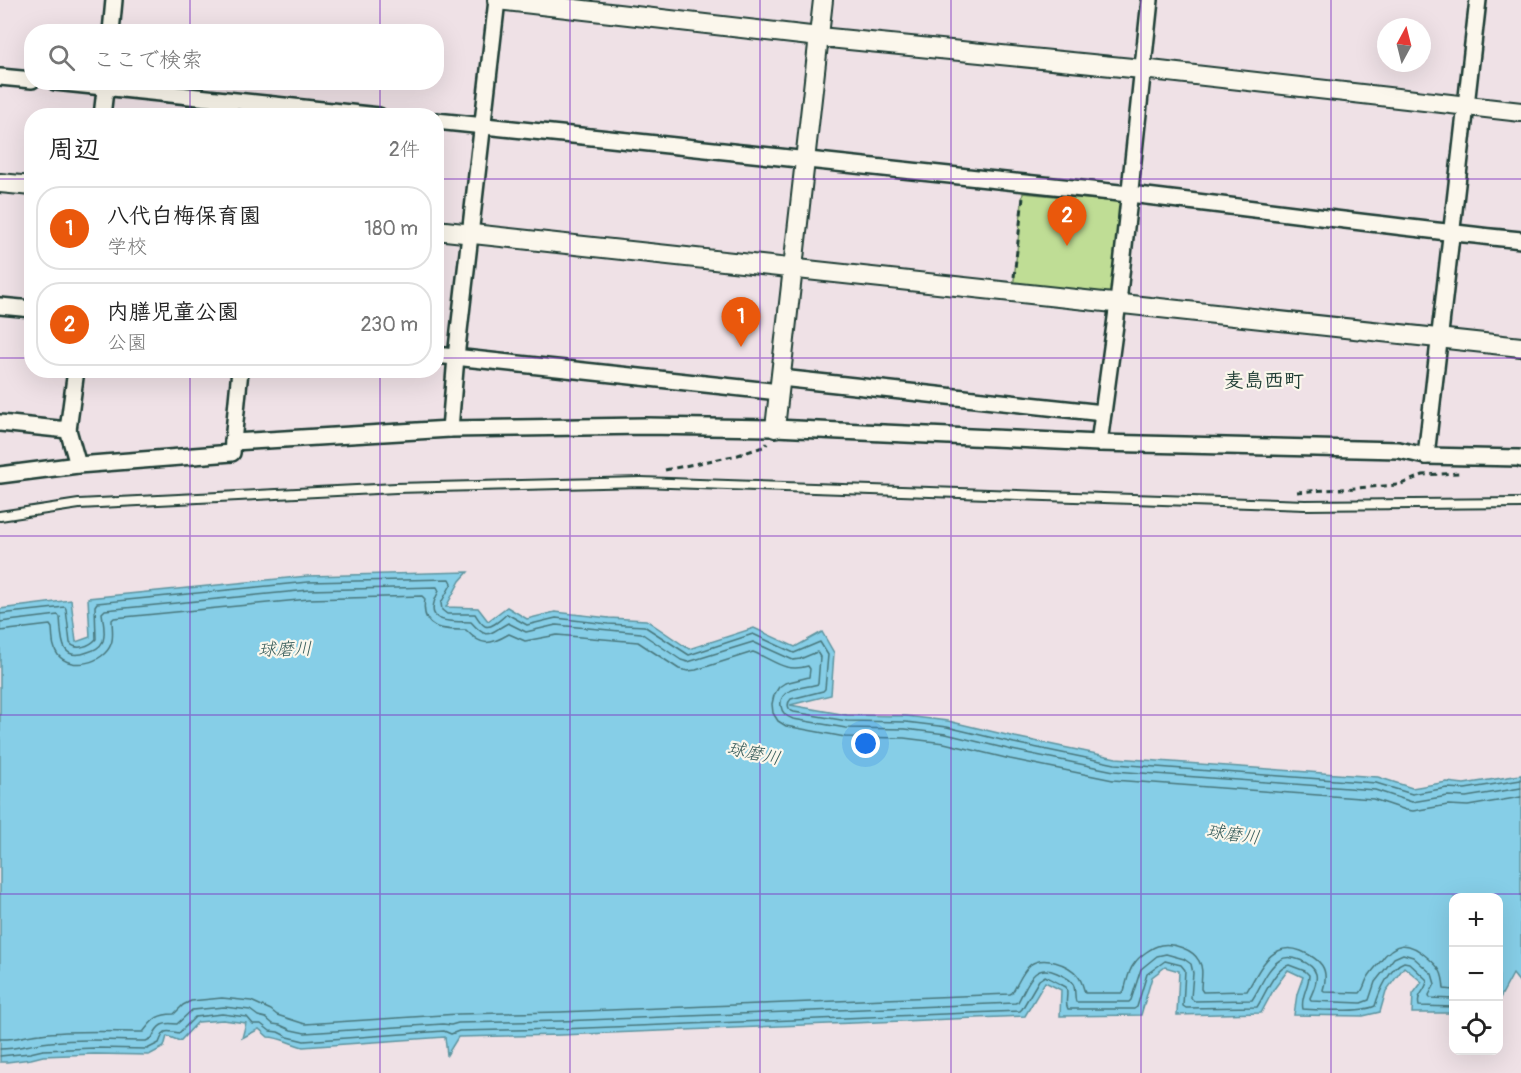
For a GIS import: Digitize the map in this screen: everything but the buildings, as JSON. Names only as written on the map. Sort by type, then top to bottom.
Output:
[{"type":"street","points":[[112,24],[114,0]]},
{"type":"street","points":[[450,429],[456,357],[497,0],[1521,112]]},
{"type":"street","points":[[775,428],[823,0]]},
{"type":"street","points":[[1099,443],[1118,303],[1150,0]]},
{"type":"street","points":[[1426,456],[1478,0]]},
{"type":"street","points":[[0,77],[24,79]]},
{"type":"street","points":[[103,108],[105,90]]},
{"type":"street","points":[[149,90],[308,108]]},
{"type":"street","points":[[444,122],[1025,183],[1521,240]]},
{"type":"street","points":[[0,183],[24,185]]},
{"type":"street","points":[[444,231],[1521,347]]},
{"type":"street","points":[[0,306],[24,308]]},
{"type":"street","points":[[444,356],[1103,412]]},
{"type":"street","points":[[75,378],[69,430],[78,465]]},
{"type":"street","points":[[0,475],[78,465],[232,453],[239,378]]},
{"type":"street","points":[[0,423],[69,430]]},
{"type":"street","points":[[234,442],[450,429],[621,426],[775,428],[1099,443],[1399,450],[1426,456],[1521,459]]},
{"type":"lane","points":[[0,516],[79,504],[396,488],[641,482],[1305,505],[1521,503]]},
{"type":"path","points":[[1012,292],[1025,183]]},
{"type":"path","points":[[641,482],[649,474],[738,455],[766,446],[775,428]]},
{"type":"path","points":[[1291,492],[1399,485],[1423,475],[1459,473]]},
{"type":"green space","points":[[1023,193],[1120,202],[1112,298],[1013,290]]},
{"type":"water","name":"球磨川","points":[[468,572],[460,581],[446,607],[478,608],[488,621],[507,607],[527,619],[555,612],[646,620],[689,649],[754,628],[795,647],[822,632],[834,653],[831,695],[790,705],[847,715],[906,716],[948,721],[1116,758],[1378,777],[1412,788],[1447,782],[1464,784],[1521,775],[1521,984],[1513,974],[1503,993],[1503,893],[1449,893],[1449,1013],[1412,1013],[1413,994],[1422,982],[1404,967],[1386,991],[1380,1012],[1363,1016],[1294,1015],[1297,994],[1303,977],[1288,970],[1261,1013],[1177,1015],[1179,971],[1165,967],[1152,977],[1141,1015],[1060,1016],[1061,990],[1045,982],[1025,1016],[561,1035],[458,1037],[447,1055],[445,1037],[303,1047],[268,1037],[259,1029],[242,1038],[246,1023],[223,1020],[198,1022],[180,1041],[167,1036],[164,1047],[149,1055],[43,1056],[0,1062],[0,609],[71,600],[76,642],[90,637],[88,598],[308,576]]},
{"type":"place","name":"内膳児童公園","points":[[1067,246]]},
{"type":"place","name":"八代白梅保育園","points":[[741,347]]},
{"type":"district","name":"麦島西町","points":[[1264,380]]}]
